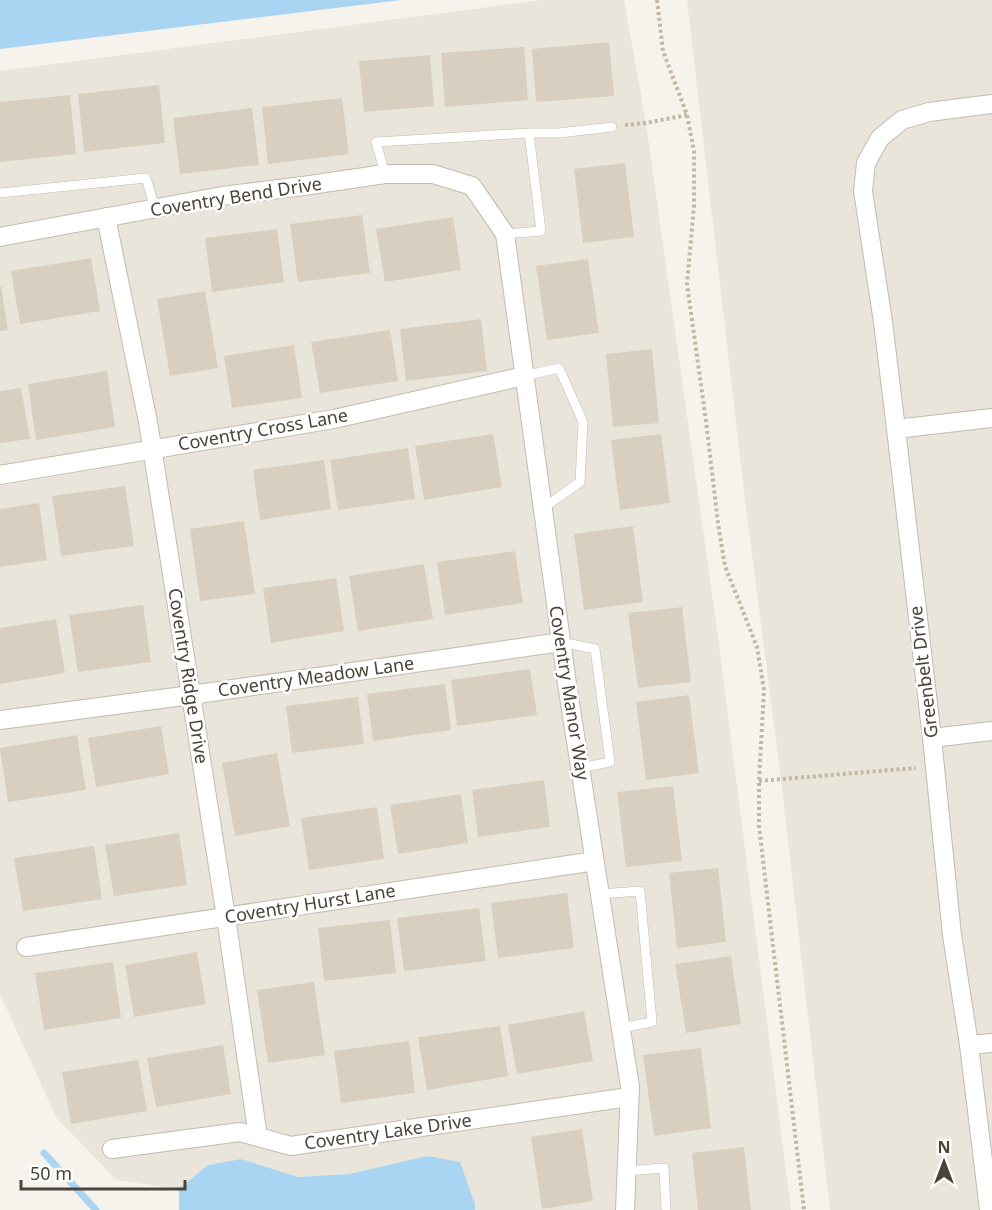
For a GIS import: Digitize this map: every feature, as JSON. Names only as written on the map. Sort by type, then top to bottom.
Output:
[{"type":"street","name":"Greenbelt Drive","points":[[989,1210],[969,1045],[952,935],[932,738],[883,322],[863,191],[866,163],[880,138],[902,120],[930,112],[992,105]]},
{"type":"street","name":"Coventry Bend Drive","points":[[0,237],[222,196],[385,174],[433,174],[472,186]]},
{"type":"street","name":"Coventry Manor Way","points":[[472,186],[505,234],[561,642],[630,1087],[625,1210]]},
{"type":"street","name":"Coventry Ridge Drive","points":[[106,217],[148,422],[226,917],[258,1137]]},
{"type":"street","name":"Coventry Cross Lane","points":[[0,475],[334,419],[524,376]]},
{"type":"street","points":[[896,429],[992,418]]},
{"type":"street","name":"Coventry Meadow Lane","points":[[0,720],[561,642]]},
{"type":"street","points":[[932,738],[992,731]]},
{"type":"street","name":"Coventry Hurst Lane","points":[[26,947],[595,861]]},
{"type":"street","points":[[969,1045],[992,1043]]},
{"type":"street","name":"Coventry Lake Drive","points":[[112,1149],[240,1132],[291,1146],[629,1097]]},
{"type":"lane","points":[[385,174],[376,142],[559,133],[612,127]]},
{"type":"lane","points":[[505,234],[541,231],[529,133]]},
{"type":"lane","points":[[0,193],[146,178],[155,208]]},
{"type":"lane","points":[[524,376],[559,368],[583,422],[580,482],[542,509]]},
{"type":"lane","points":[[561,642],[595,649],[610,762],[580,768]]},
{"type":"lane","points":[[600,894],[640,891],[652,1022],[621,1028]]},
{"type":"lane","points":[[626,1171],[664,1168],[666,1210]]},
{"type":"path","points":[[657,0],[663,51],[687,115],[694,151],[694,206],[687,285],[718,523],[725,566],[757,647],[764,690],[759,826],[804,1210]]},
{"type":"path","points":[[612,127],[687,115]]},
{"type":"path","points":[[759,781],[935,766]]},
{"type":"shaded area","points":[[542,0],[624,0],[646,123],[718,637],[791,1210],[475,1210],[475,1203],[427,1156],[349,1174],[298,1177],[241,1159],[208,1165],[179,1189],[116,1180],[56,1117],[0,994],[0,71]]},
{"type":"shaded area","points":[[687,0],[992,0],[992,1210],[830,1210],[781,779],[745,500]]},
{"type":"water","points":[[0,0],[401,0],[0,49]]},
{"type":"water","points":[[427,1156],[460,1162],[475,1210],[179,1210],[179,1189],[208,1165],[241,1159],[298,1177],[349,1174]]},
{"type":"building","points":[[609,42],[614,96],[536,102],[532,49]]},
{"type":"building","points":[[524,47],[528,100],[445,107],[441,53]]},
{"type":"building","points":[[430,55],[434,106],[364,112],[359,61]]},
{"type":"building","points":[[159,85],[165,143],[84,152],[78,94]]},
{"type":"building","points":[[70,95],[76,154],[0,162],[0,102]]},
{"type":"building","points":[[342,98],[349,154],[268,164],[262,107]]},
{"type":"building","points":[[252,108],[259,165],[180,174],[173,118]]},
{"type":"building","points":[[625,163],[634,237],[583,243],[574,169]]},
{"type":"building","points":[[362,215],[370,273],[298,282],[290,224]]},
{"type":"building","points":[[453,217],[461,270],[385,282],[376,229]]},
{"type":"building","points":[[277,229],[284,282],[212,292],[205,238]]},
{"type":"building","points":[[91,258],[100,311],[20,324],[11,271]]},
{"type":"building","points":[[588,259],[599,333],[547,340],[536,266]]},
{"type":"building","points":[[0,286],[8,330],[0,331]]},
{"type":"building","points":[[205,291],[218,368],[170,376],[157,299]]},
{"type":"building","points":[[481,319],[487,371],[406,381],[400,329]]},
{"type":"building","points":[[390,330],[398,381],[320,393],[311,342]]},
{"type":"building","points":[[294,345],[302,398],[232,408],[224,356]]},
{"type":"building","points":[[652,349],[659,423],[613,427],[606,354]]},
{"type":"building","points":[[107,371],[115,427],[36,440],[28,384]]},
{"type":"building","points":[[21,388],[30,439],[0,443],[0,391]]},
{"type":"building","points":[[493,434],[502,487],[424,500],[415,446]]},
{"type":"building","points":[[661,434],[670,503],[620,510],[611,440]]},
{"type":"building","points":[[408,448],[415,499],[338,510],[330,460]]},
{"type":"building","points":[[324,460],[331,509],[260,520],[253,470]]},
{"type":"building","points":[[125,486],[134,546],[61,556],[52,496]]},
{"type":"building","points":[[39,503],[47,560],[0,567],[0,509]]},
{"type":"building","points":[[244,521],[255,594],[200,601],[190,529]]},
{"type":"building","points":[[633,526],[643,602],[584,610],[574,534]]},
{"type":"building","points":[[515,551],[523,603],[445,615],[437,562]]},
{"type":"building","points":[[424,564],[433,619],[358,631],[349,576]]},
{"type":"building","points":[[336,578],[344,631],[271,643],[263,588]]},
{"type":"building","points":[[143,605],[151,662],[78,672],[69,615]]},
{"type":"building","points":[[682,607],[691,682],[638,688],[628,613]]},
{"type":"building","points":[[56,619],[65,673],[0,684],[0,628]]},
{"type":"building","points":[[530,669],[537,715],[457,726],[451,680]]},
{"type":"building","points":[[445,684],[451,730],[373,741],[367,694]]},
{"type":"building","points":[[689,695],[699,773],[646,780],[636,702]]},
{"type":"building","points":[[358,697],[364,744],[292,753],[286,706]]},
{"type":"building","points":[[161,726],[169,774],[96,787],[88,738]]},
{"type":"building","points":[[77,735],[86,790],[8,802],[0,748]]},
{"type":"building","points":[[277,753],[290,826],[235,836],[222,763]]},
{"type":"building","points":[[544,780],[550,827],[478,837],[472,790]]},
{"type":"building","points":[[673,786],[682,861],[626,867],[617,792]]},
{"type":"building","points":[[461,794],[468,843],[398,854],[390,805]]},
{"type":"building","points":[[377,807],[384,859],[309,870],[301,818]]},
{"type":"building","points":[[179,833],[187,885],[114,896],[105,845]]},
{"type":"building","points":[[94,846],[102,899],[23,911],[14,858]]},
{"type":"building","points":[[718,868],[726,942],[677,948],[669,873]]},
{"type":"building","points":[[567,893],[574,948],[498,958],[491,903]]},
{"type":"building","points":[[479,908],[486,961],[404,971],[397,918]]},
{"type":"building","points":[[390,920],[396,973],[324,981],[318,928]]},
{"type":"building","points":[[197,952],[206,1004],[134,1017],[125,965]]},
{"type":"building","points":[[731,956],[741,1024],[686,1033],[675,964]]},
{"type":"building","points":[[113,962],[121,1018],[44,1030],[35,973]]},
{"type":"building","points":[[314,982],[325,1055],[268,1063],[257,990]]},
{"type":"building","points":[[584,1011],[593,1061],[517,1074],[508,1025]]},
{"type":"building","points":[[500,1026],[508,1076],[427,1090],[418,1037]]},
{"type":"building","points":[[409,1041],[415,1093],[341,1103],[334,1051]]},
{"type":"building","points":[[223,1045],[231,1094],[156,1107],[147,1058]]},
{"type":"building","points":[[701,1048],[711,1128],[654,1136],[643,1055]]},
{"type":"building","points":[[138,1060],[147,1111],[71,1124],[62,1072]]},
{"type":"building","points":[[582,1129],[593,1201],[542,1209],[531,1137]]},
{"type":"building","points":[[744,1147],[751,1210],[698,1210],[692,1153]]},
{"type":"waterway","points":[[44,1153],[96,1210]]}]
